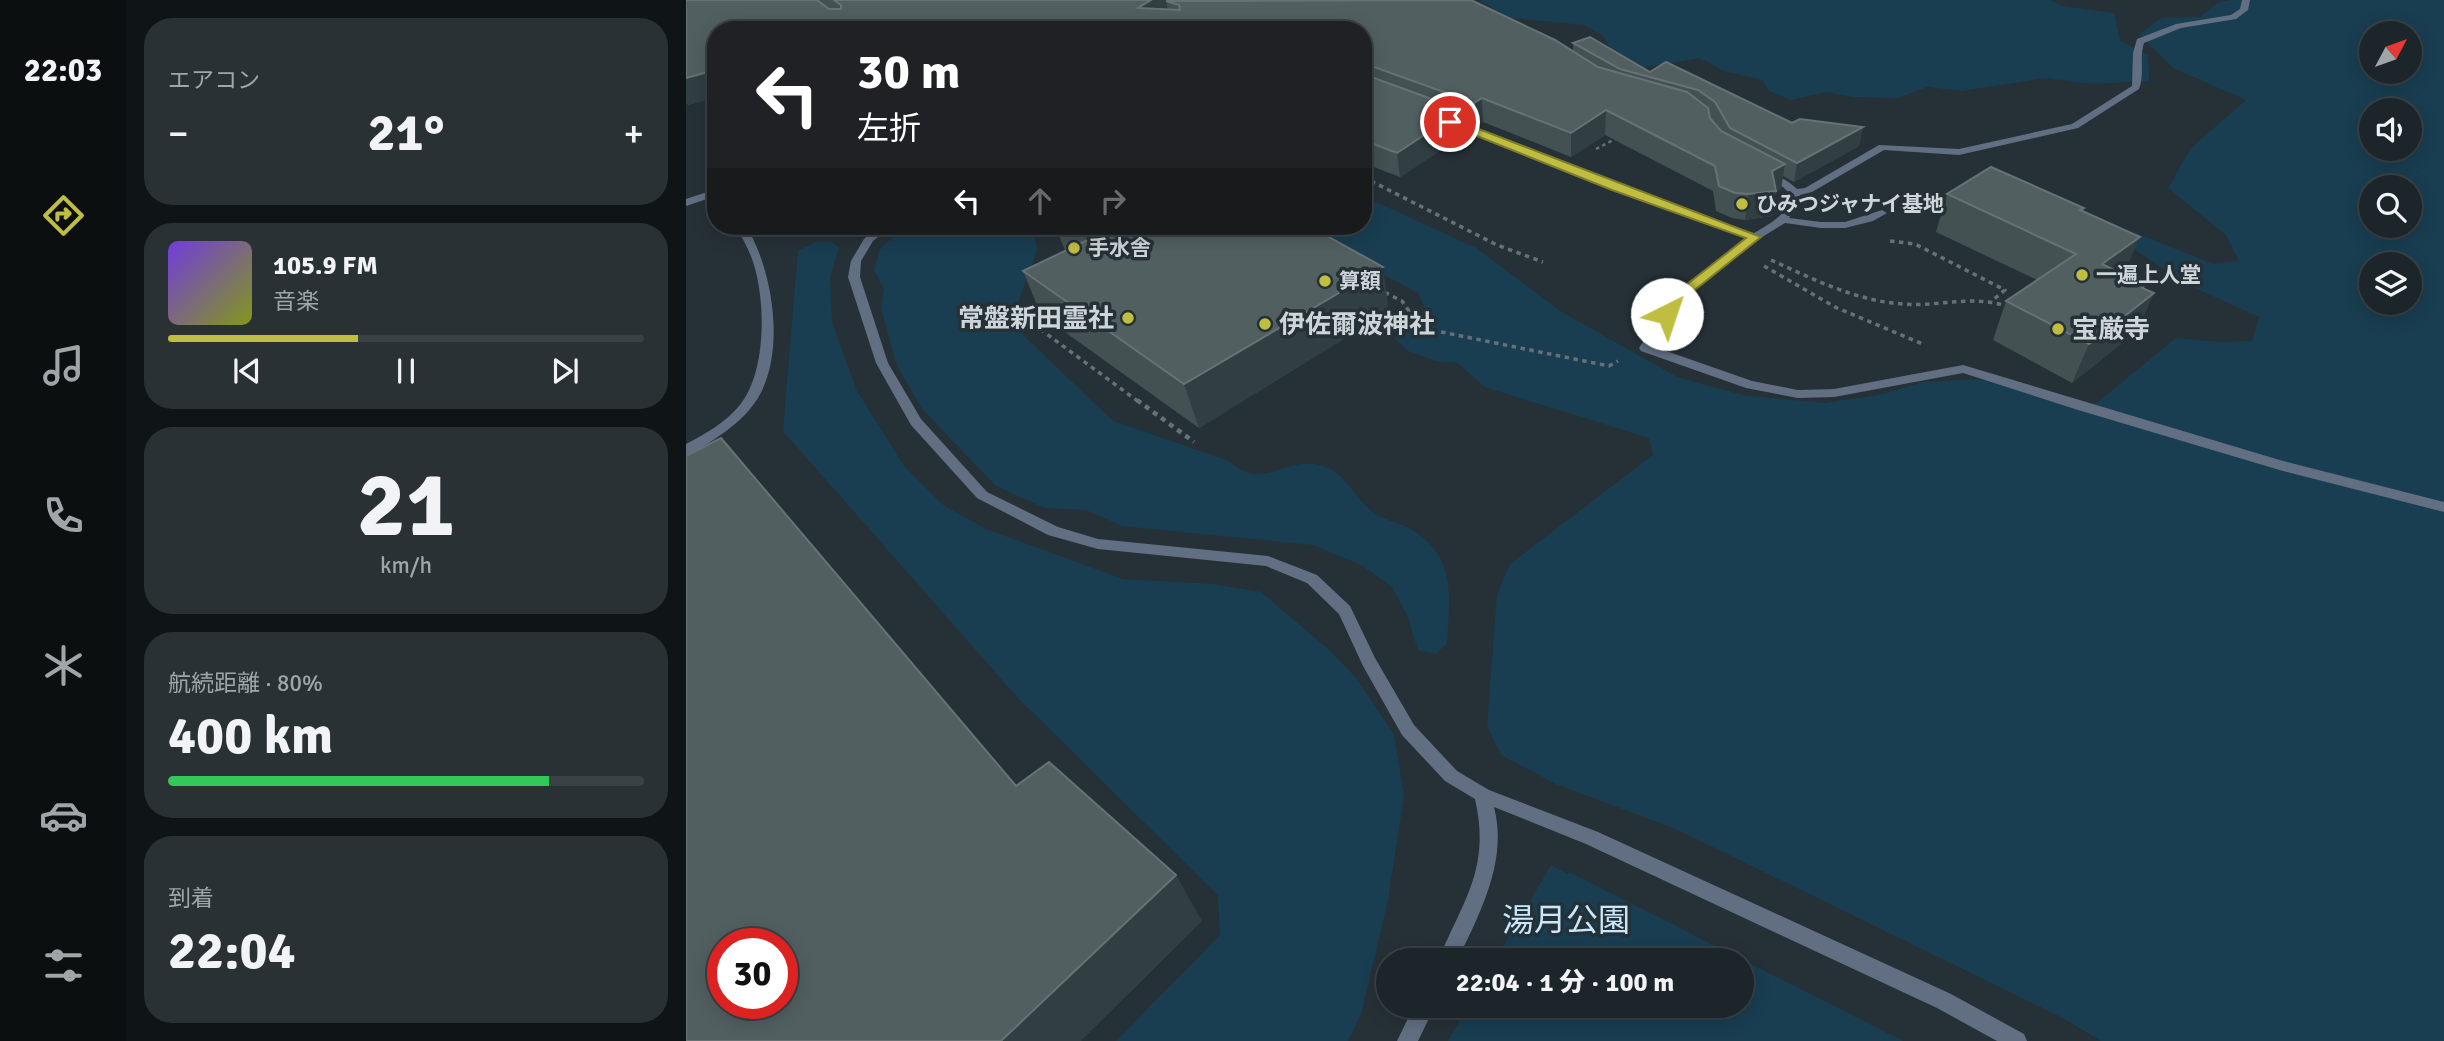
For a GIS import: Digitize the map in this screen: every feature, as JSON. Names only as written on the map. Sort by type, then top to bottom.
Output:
[{"type":"street","points":[[1795,193],[1808,190],[1882,147],[1959,152],[2075,127],[2136,87],[2139,82],[2135,57],[2140,41],[2179,26],[2233,17],[2244,10],[2246,0]]},
{"type":"street","points":[[1436,117],[1755,237]]},
{"type":"street","points":[[1763,173],[1787,185],[1795,193],[1795,200],[1783,220],[1755,237],[1676,299],[1645,348],[1750,385],[1798,394],[1834,393],[1963,369],[2283,466],[2444,507]]},
{"type":"street","points":[[686,203],[707,196]]},
{"type":"street","points":[[1783,220],[1818,226],[1843,226],[1863,223],[1882,213]]},
{"type":"street","points":[[686,450],[733,422],[749,403],[762,379],[768,352],[765,281],[756,249],[747,235]]},
{"type":"street","points":[[875,235],[869,239],[856,261],[854,277],[882,363],[916,422],[982,495],[1053,531],[1098,544],[1268,561],[1312,579],[1345,610],[1368,662],[1408,730],[1451,776],[1483,795],[1604,844],[1944,1001],[2017,1041]]},
{"type":"street","points":[[1453,948],[1469,914],[1484,871],[1490,833],[1483,795]]},
{"type":"street","points":[[1407,1041],[1419,1018]]},
{"type":"path","points":[[1561,165],[1621,137]]},
{"type":"path","points":[[1372,182],[1497,244],[1543,262]]},
{"type":"path","points":[[1889,241],[1915,244],[2005,290],[1993,300]]},
{"type":"path","points":[[1742,248],[1840,290],[1901,304],[1993,300],[2016,310]]},
{"type":"path","points":[[1742,248],[1757,262],[1837,308],[1932,348],[1963,369]]},
{"type":"path","points":[[1378,289],[1402,301],[1409,311],[1382,335]]},
{"type":"path","points":[[1049,299],[1028,312],[1029,321],[1194,442]]},
{"type":"path","points":[[1397,323],[1609,366],[1645,348]]},
{"type":"green space","points":[[1479,0],[2050,0],[2063,6],[2114,13],[2120,41],[2148,55],[2149,81],[2093,84],[2046,78],[1962,91],[1927,87],[1898,98],[1853,97],[1826,92],[1791,100],[1769,91],[1762,80],[1724,71],[1700,58],[1641,68],[1612,54],[1604,37],[1584,25],[1510,18]]},
{"type":"green space","points":[[2230,0],[2444,0],[2444,1041],[2101,1041],[2063,1018],[1676,829],[1556,784],[1501,755],[1487,726],[1497,595],[1510,564],[1653,455],[1649,438],[1485,387],[1458,363],[1436,361],[1408,351],[1395,339],[1426,310],[1418,293],[1311,235],[1372,235],[1372,200],[1476,248],[1560,311],[1677,377],[1743,395],[1824,403],[1879,395],[1924,382],[1975,379],[2020,384],[2092,407],[2176,338],[2221,342],[2252,341],[2259,317],[2184,283],[2108,231],[2136,233],[2213,264],[2239,261],[2226,235],[2168,188],[2191,148],[2246,100],[2173,68],[2139,34],[2162,18],[2200,17],[2217,3]]},
{"type":"green space","points":[[895,235],[1035,235],[1037,250],[1018,303],[1019,331],[1113,421],[1229,461],[1240,470],[1251,474],[1314,464],[1338,474],[1372,511],[1412,530],[1437,553],[1448,580],[1447,644],[1435,654],[1418,650],[1407,615],[1391,586],[1361,565],[1313,545],[1122,526],[1086,510],[1045,508],[996,486],[923,410],[897,366],[881,308],[884,289],[874,270],[880,249]]},
{"type":"green space","points":[[830,241],[839,247],[830,278],[832,322],[857,391],[904,466],[943,505],[986,529],[1123,579],[1212,584],[1261,592],[1328,649],[1357,679],[1394,735],[1404,795],[1388,900],[1361,1014],[1348,1041],[1116,1041],[1220,935],[1218,895],[1018,698],[783,431],[798,251],[815,242]]},
{"type":"green space","name":"湯月公園","points":[[1551,865],[1719,948],[1503,948]]},
{"type":"green space","points":[[1754,966],[1903,1041],[1448,1041],[1461,1018],[1754,1018]]},
{"type":"building","points":[[686,0],[817,0],[829,9],[841,9],[841,5],[834,0],[1151,0],[1138,8],[1180,10],[1179,5],[1166,1],[1471,0],[1555,40],[1598,67],[1687,92],[1708,108],[1710,118],[1721,131],[1785,164],[1772,171],[1776,191],[1735,193],[1719,186],[1715,166],[1606,110],[1571,133],[1482,98],[1474,103],[1372,66],[1372,21],[707,21],[707,72],[686,78]]},
{"type":"building","points":[[1590,37],[1650,72],[1666,62],[1792,123],[1800,119],[1863,127],[1797,163],[1730,128],[1715,102],[1698,90],[1620,69],[1573,43]]},
{"type":"building","points":[[1372,77],[1462,110],[1397,153],[1372,143]]},
{"type":"building","points":[[1991,167],[2084,208],[2080,210],[2140,237],[2102,264],[2145,285],[2142,288],[2154,293],[2089,344],[2006,301],[2076,254],[1947,194]]},
{"type":"building","points":[[1091,235],[1325,235],[1383,267],[1184,384],[1023,271],[1094,237]]},
{"type":"building","points":[[721,438],[1016,786],[1049,762],[1176,875],[1001,1041],[686,1041],[686,456]]},
{"type":"place","name":"ひみつジャナイ基地","points":[[1742,204]]},
{"type":"place","name":"手水舎","points":[[1074,248]]},
{"type":"place","name":"一遍上人堂","points":[[2082,275]]},
{"type":"place","name":"算額","points":[[1325,281]]},
{"type":"place","name":"常盤新田霊社","points":[[1128,318]]},
{"type":"place","name":"伊佐爾波神社","points":[[1265,324]]},
{"type":"place","name":"宝厳寺","points":[[2058,329]]},
{"type":"route","points":[[1450,122],[1616,188],[1755,237],[1676,299],[1667,314]]}]
